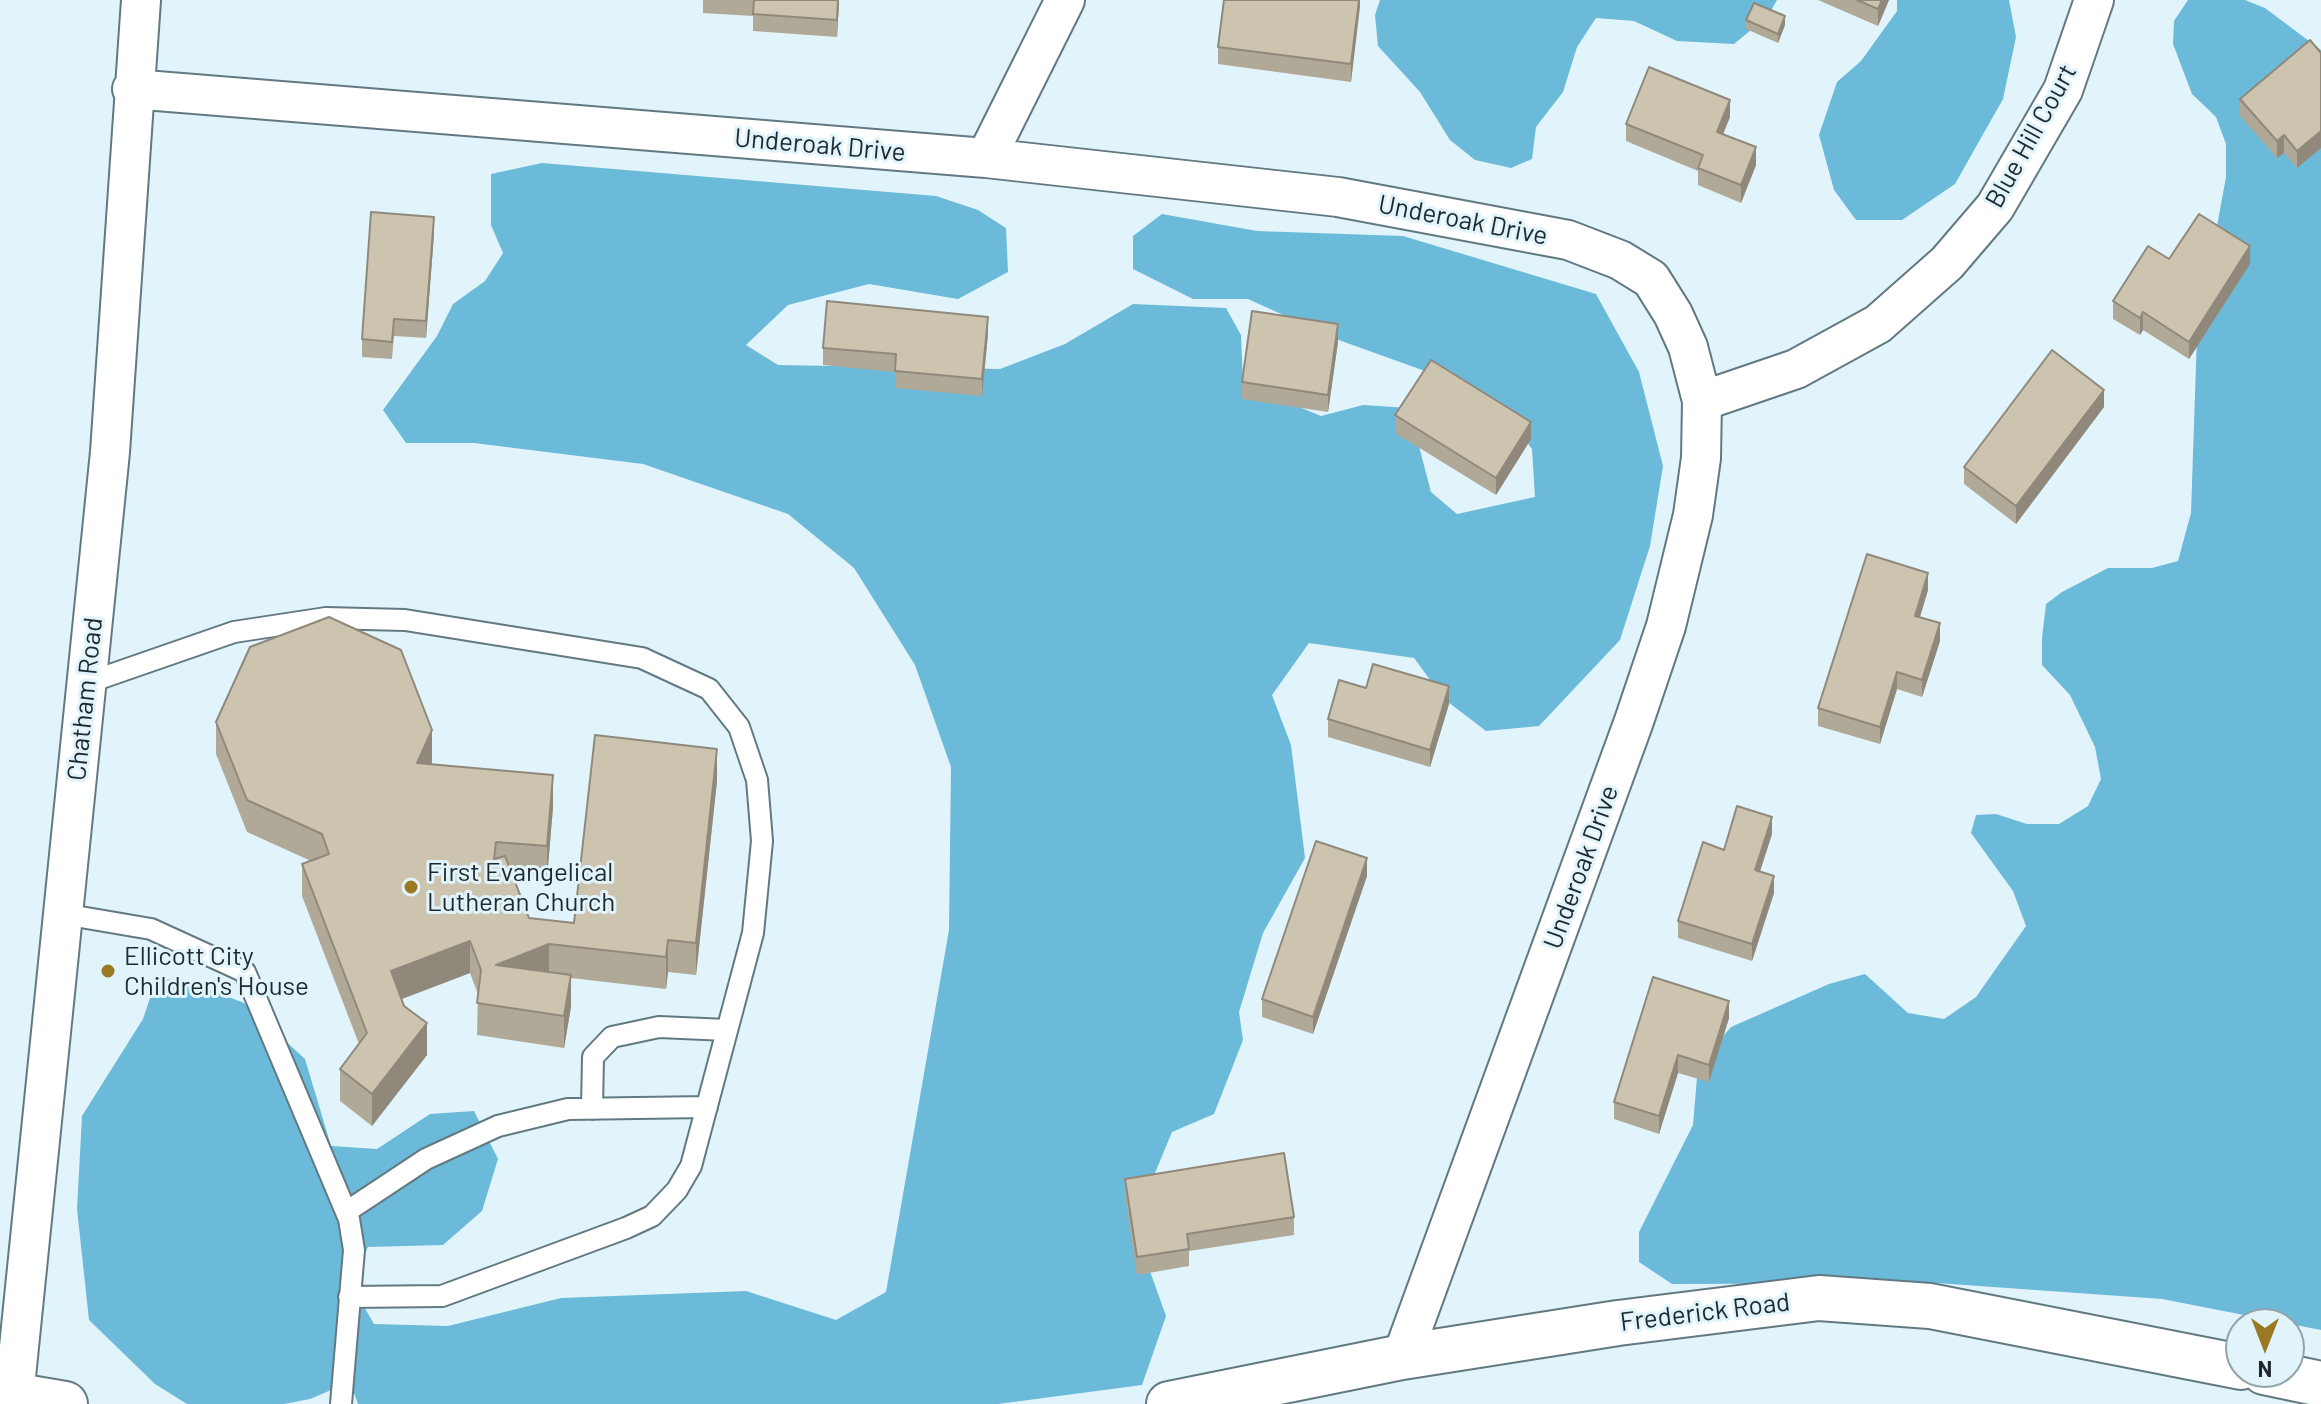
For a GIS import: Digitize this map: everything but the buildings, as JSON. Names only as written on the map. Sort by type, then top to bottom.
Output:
[{"type":"main road","name":"Frederick Road","points":[[1169,1404],[1402,1357],[1618,1323],[1819,1298],[1930,1306],[2225,1364]]},
{"type":"main road","points":[[7,1395],[65,1404]]},
{"type":"street","name":"Chatham Road","points":[[7,1395],[63,914],[110,452],[132,89],[141,0]]},
{"type":"street","points":[[986,158],[1065,0]]},
{"type":"street","name":"Blue Hill Court","points":[[1702,401],[1796,369],[1878,324],[1947,263],[1995,207],[2063,90],[2094,0]]},
{"type":"street","name":"Underoak Drive","points":[[132,89],[986,158],[1338,197],[1568,240],[1620,260],[1651,279],[1673,314],[1688,347],[1702,401],[1701,458],[1693,515],[1666,626],[1402,1357]]},
{"type":"lane","points":[[87,683],[234,632],[326,618],[405,620],[642,658],[709,689],[739,727],[757,780],[762,841],[753,933],[691,1166],[677,1190],[652,1216],[442,1296],[349,1297]]},
{"type":"lane","points":[[63,914],[151,929],[245,972],[346,1212],[354,1250],[341,1404]]},
{"type":"lane","points":[[592,1109],[593,1057],[612,1037],[659,1027],[727,1030]]},
{"type":"lane","points":[[346,1212],[426,1159],[498,1126],[568,1109],[707,1107]]},
{"type":"shaded area","points":[[1380,0],[1777,0],[1768,16],[1734,44],[1677,41],[1634,21],[1596,18],[1577,47],[1563,92],[1536,127],[1532,159],[1511,168],[1475,160],[1450,140],[1420,92],[1378,46],[1375,15]]},
{"type":"shaded area","points":[[1897,0],[2009,0],[2016,37],[2003,99],[1955,184],[1902,220],[1856,220],[1834,190],[1819,135],[1837,82],[1861,61],[1897,11]]},
{"type":"shaded area","points":[[2188,0],[2245,0],[2265,8],[2321,50],[2321,1330],[2305,1327],[2305,1308],[2225,1308],[2225,1311],[2162,1299],[1937,1283],[1672,1284],[1639,1262],[1639,1232],[1693,1125],[1698,1065],[1731,1027],[1829,984],[1865,974],[1908,1013],[1944,1019],[1976,997],[2026,926],[2013,891],[1971,833],[1976,815],[1996,814],[2027,824],[2059,824],[2088,806],[2101,779],[2095,747],[2070,695],[2042,665],[2042,638],[2046,604],[2062,592],[2108,568],[2152,568],[2178,561],[2191,513],[2197,335],[2226,177],[2226,144],[2216,117],[2192,94],[2173,44],[2174,21]]},
{"type":"shaded area","points":[[542,163],[936,196],[978,210],[1006,228],[1008,272],[958,299],[869,284],[788,305],[746,345],[778,365],[1000,369],[1065,344],[1133,304],[1226,308],[1241,335],[1243,384],[1321,416],[1363,405],[1409,408],[1431,492],[1457,514],[1535,497],[1532,449],[1507,416],[1436,375],[1336,339],[1248,299],[1193,299],[1133,269],[1133,236],[1162,214],[1257,231],[1403,236],[1596,294],[1639,372],[1663,466],[1650,546],[1620,640],[1539,726],[1486,731],[1444,699],[1414,658],[1309,643],[1272,695],[1291,745],[1305,858],[1263,933],[1239,1012],[1243,1040],[1214,1114],[1172,1132],[1140,1209],[1146,1260],[1166,1316],[1142,1385],[998,1404],[358,1404],[350,1382],[310,1399],[284,1404],[187,1404],[155,1384],[89,1320],[77,1209],[82,1116],[143,1019],[156,980],[183,979],[244,1003],[305,1059],[331,1146],[377,1149],[430,1114],[474,1111],[498,1159],[482,1211],[443,1245],[368,1247],[351,1284],[374,1324],[448,1326],[561,1298],[746,1291],[836,1320],[886,1292],[949,930],[951,767],[915,665],[854,568],[788,514],[643,464],[474,443],[406,443],[383,410],[437,336],[453,304],[485,281],[503,253],[491,225],[491,174]]},
{"type":"place","name":"First Evangelical Lutheran Church","points":[[411,887]]},
{"type":"place","name":"Ellicott City Children's House","points":[[108,971]]}]
